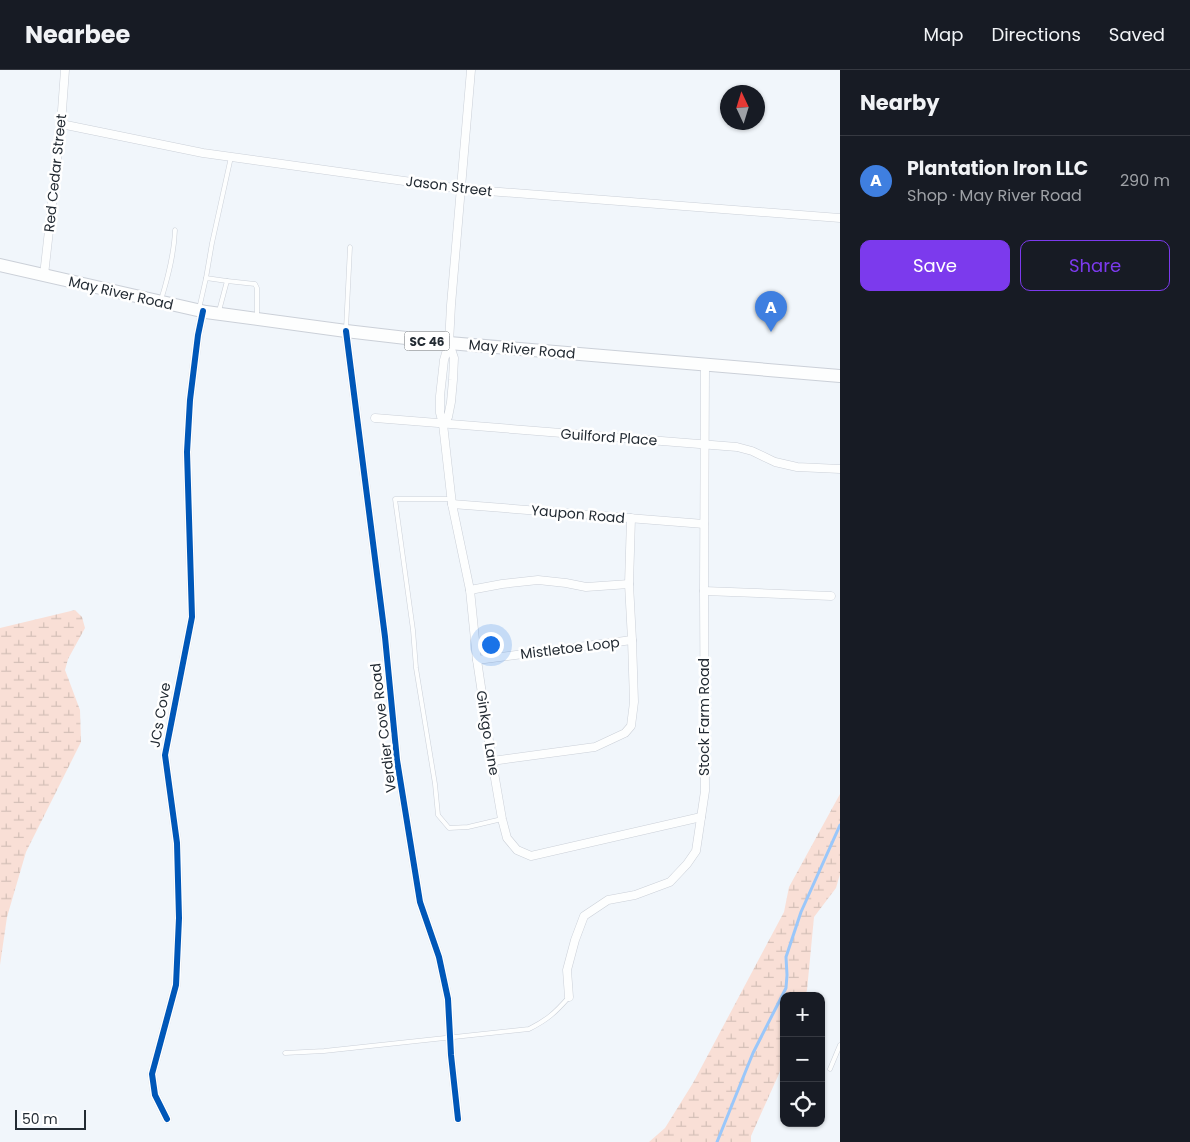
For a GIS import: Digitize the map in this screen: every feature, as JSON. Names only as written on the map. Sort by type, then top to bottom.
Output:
[{"type":"main road","name":"May River Road","points":[[0,266],[200,311],[346,332],[449,343],[840,376]]},
{"type":"street","name":"Red Cedar Street","points":[[44,275],[61,124],[64,70]]},
{"type":"street","name":"Ginkgo Lane","points":[[471,70],[449,343],[444,360],[440,413],[443,424],[452,502],[470,590],[476,660],[502,819],[507,838],[517,850],[531,856],[701,817]]},
{"type":"street","name":"Jason Street","points":[[61,124],[203,153],[462,189],[840,218]]},
{"type":"street","name":"JCs Cove","points":[[167,1119],[155,1095],[152,1074],[176,985],[179,927],[177,843],[165,755],[192,617],[187,452],[190,400],[200,311]]},
{"type":"street","name":"Verdier Cove Road","points":[[346,332],[385,637],[397,760],[420,902],[439,957],[448,1000],[458,1119]]},
{"type":"street","name":"Stock Farm Road","points":[[569,997],[567,970],[584,916],[608,900],[635,895],[670,882],[696,851],[705,792],[704,524],[706,365]]},
{"type":"street","name":"Guilford Place","points":[[375,418],[736,447],[752,451],[775,462],[797,467],[840,469]]},
{"type":"street","name":"Yaupon Road","points":[[452,502],[704,524]]},
{"type":"street","name":"Mistletoe Loop","points":[[476,660],[632,640],[629,584],[631,518]]},
{"type":"street","points":[[470,590],[538,580],[586,587],[629,584]]},
{"type":"street","points":[[704,591],[831,596]]},
{"type":"street","points":[[492,760],[595,747],[624,733],[631,726],[634,702],[632,640]]},
{"type":"lane","points":[[200,311],[212,243],[231,157]]},
{"type":"lane","points":[[160,302],[170,268],[175,230]]},
{"type":"lane","points":[[346,332],[350,247]]},
{"type":"lane","points":[[206,278],[255,284],[258,288],[257,320]]},
{"type":"lane","points":[[219,314],[227,281]]},
{"type":"lane","points":[[452,502],[395,498],[413,630],[416,668],[438,815],[449,828],[468,827],[502,819]]},
{"type":"lane","points":[[286,1053],[324,1051],[528,1029],[546,1020],[569,997]]},
{"type":"lane","points":[[830,1069],[840,1046]]},
{"type":"green space","points":[[75,610],[82,617],[85,628],[68,659],[65,670],[80,710],[81,742],[26,852],[7,917],[0,965],[0,628]]},
{"type":"green space","points":[[840,794],[840,874],[836,888],[814,917],[806,992],[780,992],[780,1071],[751,1136],[751,1142],[649,1142],[665,1128],[693,1083],[784,912],[789,887]]},
{"type":"waterway","points":[[717,1142],[753,1053],[786,988],[786,957],[801,912],[840,825]]},
{"type":"cycle path","points":[[167,1119],[155,1095],[152,1074],[176,985],[179,918],[177,843],[165,755],[192,617],[187,452],[190,400],[203,311]]},
{"type":"cycle path","points":[[346,331],[385,637],[397,760],[420,902],[439,957],[448,999],[451,1055],[458,1119]]},
{"type":"place","name":"Plantation Iron LLC","points":[[771,332]]}]
